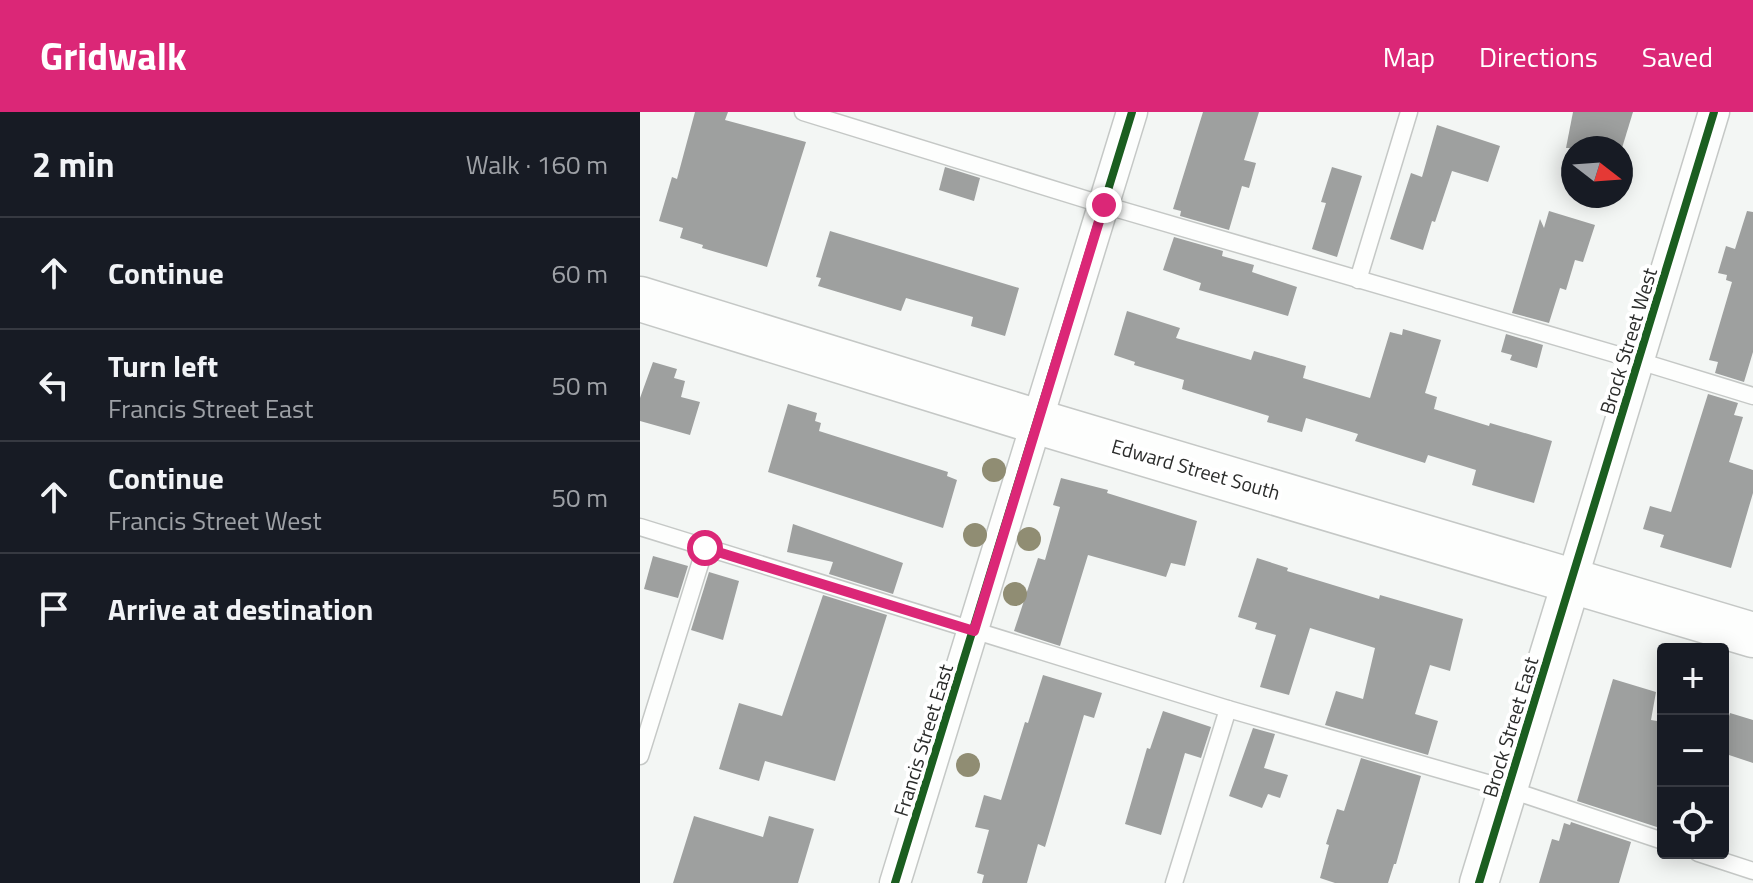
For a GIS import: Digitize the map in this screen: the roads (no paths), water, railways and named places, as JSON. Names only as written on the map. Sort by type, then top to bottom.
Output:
[{"type":"main road","name":"Edward Street South","points":[[640,299],[1038,422],[1753,635]]},
{"type":"street","name":"Francis Street East","points":[[895,883],[1132,112]]},
{"type":"street","name":"Brock Street West","points":[[1572,580],[1714,112]]},
{"type":"street","name":"Brock Street East","points":[[1479,883],[1572,580]]},
{"type":"lane","points":[[803,112],[823,115],[1104,205],[1753,396]]},
{"type":"lane","points":[[1358,280],[1409,112]]},
{"type":"lane","points":[[640,527],[1228,709],[1508,789],[1657,839]]},
{"type":"lane","points":[[640,756],[705,548]]},
{"type":"lane","points":[[1174,883],[1228,709]]},
{"type":"lane","points":[[1716,859],[1753,871]]}]
